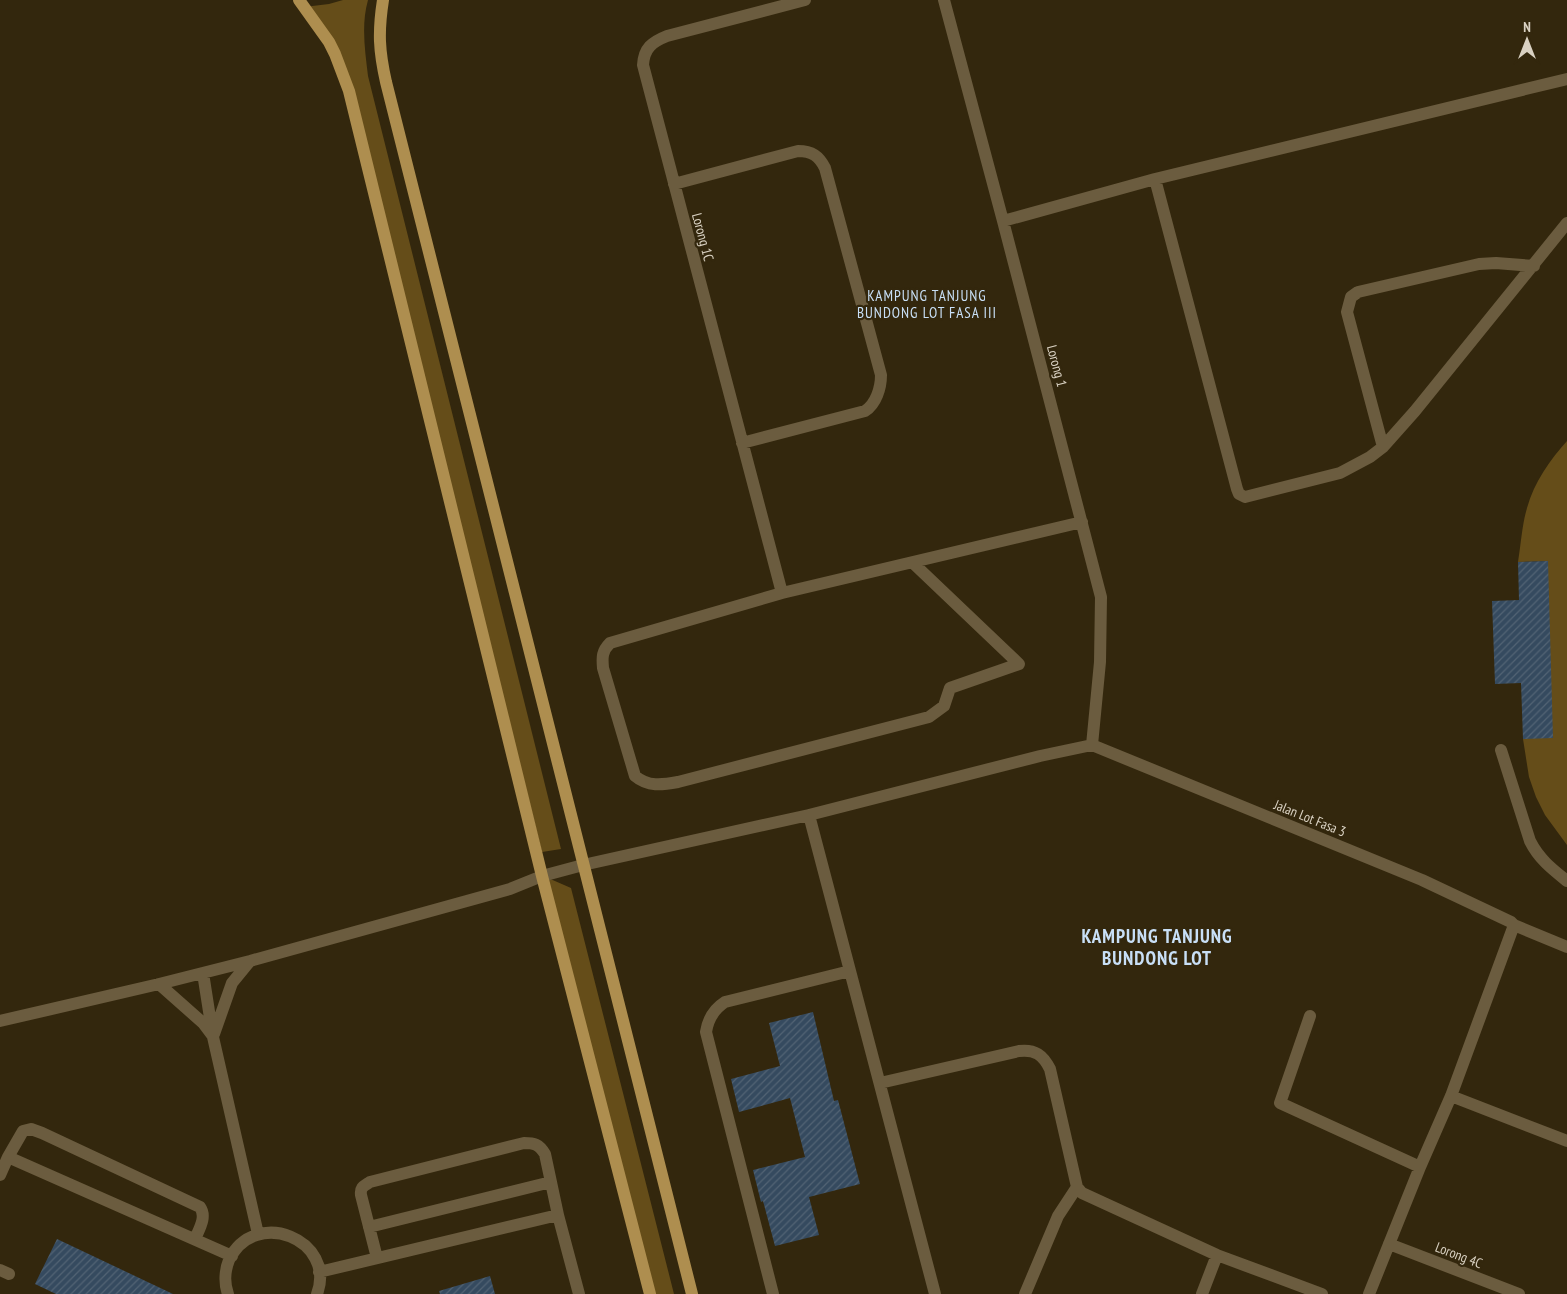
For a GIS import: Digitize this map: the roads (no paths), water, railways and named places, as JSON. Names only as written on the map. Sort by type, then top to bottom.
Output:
[{"type":"main road","points":[[298,0],[329,42],[349,91],[542,876],[650,1294]]},
{"type":"main road","points":[[384,0],[379,30],[379,44],[386,82],[692,1294]]},
{"type":"street","name":"Lorong 1C","points":[[782,593],[643,65],[649,45],[667,36],[805,0]]},
{"type":"street","name":"Lorong 1","points":[[944,0],[1101,598],[1100,662],[1092,745]]},
{"type":"street","points":[[1003,221],[1155,179],[1567,79]]},
{"type":"street","points":[[674,184],[798,151],[813,153],[818,156],[825,168],[881,375],[874,403],[865,411],[742,443]]},
{"type":"street","points":[[1155,179],[1239,494],[1247,497],[1340,472],[1370,457],[1383,446],[1415,411],[1567,223]]},
{"type":"street","points":[[1383,446],[1347,312],[1351,297],[1358,292],[1479,264],[1496,263],[1534,266]]},
{"type":"street","points":[[913,563],[1019,664],[950,688],[944,706],[929,717],[678,782],[657,785],[642,782],[635,776],[603,668],[602,656],[604,649],[610,643],[782,593],[1082,522]]},
{"type":"street","points":[[0,1021],[250,961],[510,889],[542,876],[583,865],[809,814],[1040,756],[1092,745]]},
{"type":"street","name":"Jalan Lot Fasa 3","points":[[1092,745],[1422,880],[1514,925],[1567,947]]},
{"type":"street","points":[[1501,750],[1530,841],[1544,863],[1567,881]]},
{"type":"street","points":[[809,814],[935,1294]]},
{"type":"street","points":[[1369,1294],[1451,1096],[1514,925]]},
{"type":"street","points":[[213,1037],[232,983],[250,961]]},
{"type":"street","points":[[773,1294],[706,1032],[707,1026],[712,1013],[725,1002],[850,971]]},
{"type":"street","points":[[203,973],[213,1037],[258,1234]]},
{"type":"street","points":[[159,984],[198,1018],[213,1037]]},
{"type":"street","points":[[1310,1016],[1280,1103],[1420,1167]]},
{"type":"street","points":[[880,1084],[1019,1051],[1029,1050],[1038,1053],[1044,1058],[1050,1069],[1077,1187],[1082,1193],[1093,1200],[1217,1255],[1322,1294]]},
{"type":"street","points":[[1451,1096],[1567,1141]]},
{"type":"street","points":[[0,1176],[8,1157],[23,1131],[31,1129],[200,1207],[203,1210],[203,1218],[195,1239]]},
{"type":"street","points":[[376,1258],[360,1195],[363,1186],[370,1182],[524,1143],[534,1143],[541,1147],[544,1154],[579,1294]]},
{"type":"street","points":[[8,1157],[232,1256]]},
{"type":"street","points":[[368,1227],[551,1182]]},
{"type":"street","points":[[1025,1294],[1058,1216],[1077,1187]]},
{"type":"street","points":[[319,1272],[558,1215]]},
{"type":"street","points":[[228,1294],[225,1278],[227,1266],[240,1244],[258,1234],[271,1232],[286,1234],[300,1241],[310,1251],[319,1272],[317,1294]]},
{"type":"street","name":"Lorong 4C","points":[[1389,1244],[1519,1294]]},
{"type":"street","points":[[1202,1294],[1217,1255]]},
{"type":"district","name":"KAMPUNG TANJUNG BUNDONG LOT FASA III","points":[[927,304]]},
{"type":"district","name":"KAMPUNG TANJUNG BUNDONG LOT","points":[[1157,947]]}]
